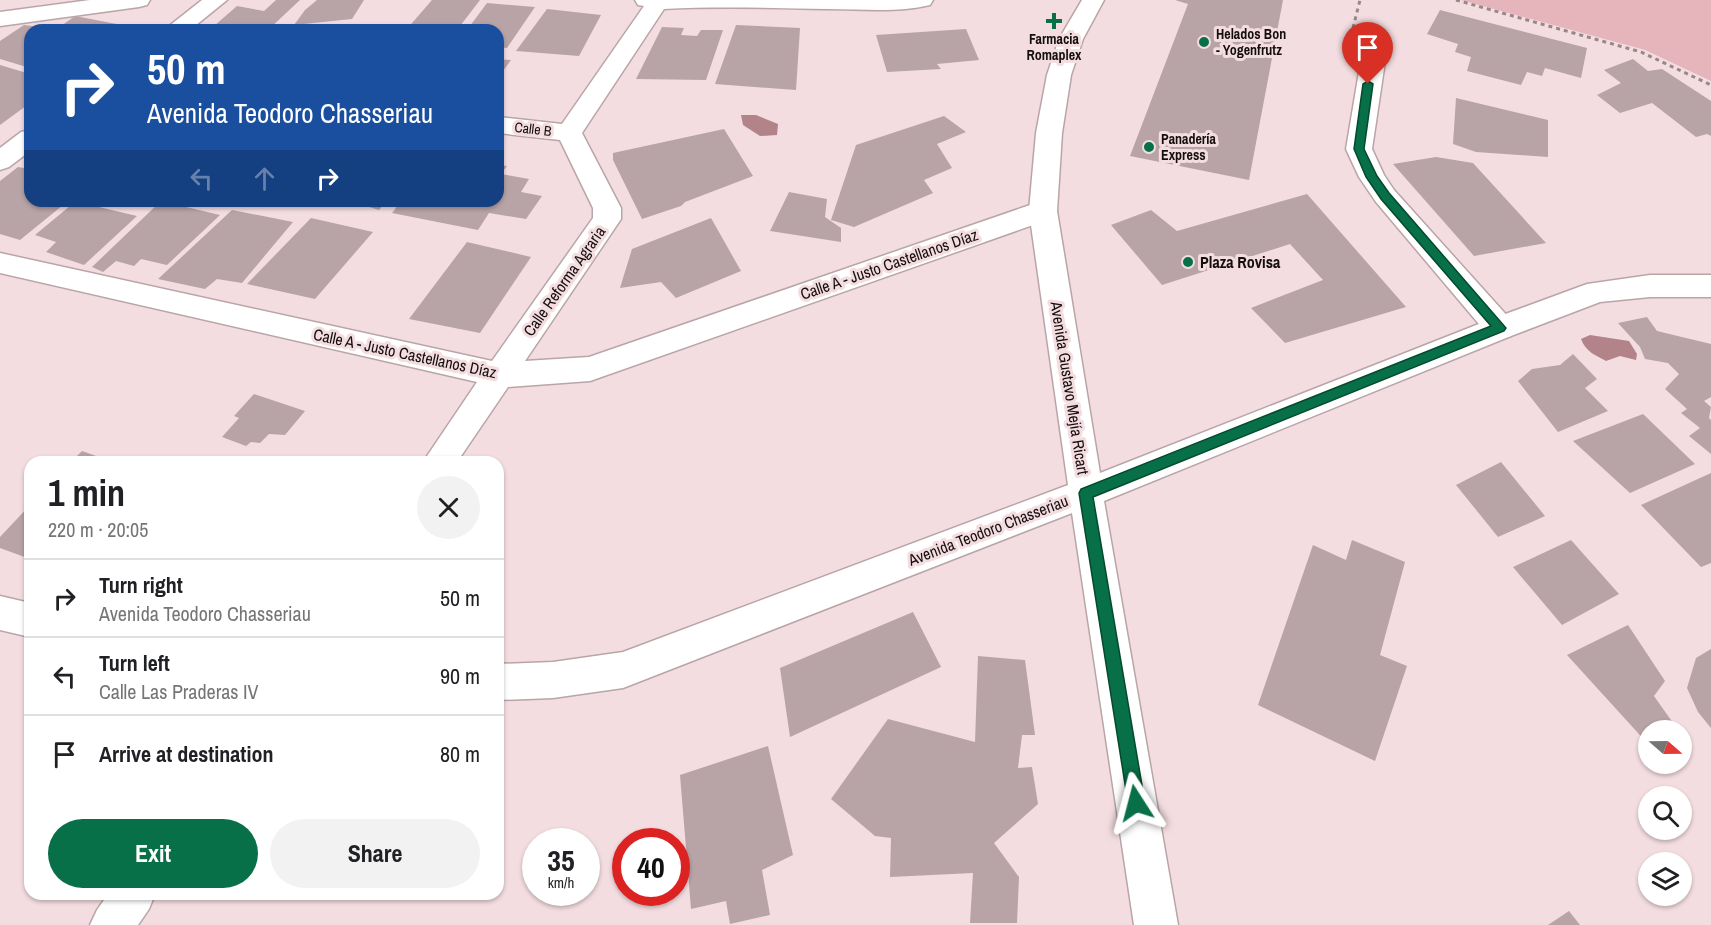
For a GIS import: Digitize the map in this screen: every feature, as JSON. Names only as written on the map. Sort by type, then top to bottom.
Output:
[{"type":"street","points":[[0,19],[139,0]]},
{"type":"street","points":[[183,24],[216,0]]},
{"type":"street","points":[[569,133],[651,2],[705,0],[878,3],[922,0]]},
{"type":"street","name":"Avenida Gustavo Mejía Ricart","points":[[1093,0],[1071,39],[1059,75],[1049,133],[1043,211],[1156,925]]},
{"type":"street","points":[[1375,48],[1359,149],[1363,159],[1385,196],[1500,328]]},
{"type":"street","name":"Calle B","points":[[504,125],[569,133]]},
{"type":"street","name":"Calle Reforma Agraria","points":[[443,456],[607,219],[607,208],[569,133]]},
{"type":"street","points":[[0,161],[24,143]]},
{"type":"street","name":"Calle A - Justo Castellanos Díaz","points":[[0,263],[499,375],[590,369],[1043,211]]},
{"type":"street","name":"Avenida Teodoro Chasseriau","points":[[504,682],[554,680],[623,669],[1086,493],[1500,328],[1597,292],[1650,286],[1711,286]]},
{"type":"street","points":[[0,613],[24,619]]},
{"type":"street","points":[[112,925],[130,900]]},
{"type":"path","points":[[1456,0],[1641,52],[1711,85]]},
{"type":"shaded area","points":[[1461,0],[1711,0],[1711,81],[1645,50]]},
{"type":"shaded area","points":[[741,115],[756,115],[778,124],[777,135],[760,136],[743,125]]},
{"type":"shaded area","points":[[1590,335],[1629,341],[1637,354],[1636,360],[1620,356],[1606,361],[1598,357],[1588,350],[1581,339]]},
{"type":"building","points":[[276,0],[300,0],[274,24],[216,24],[237,6],[264,11]]},
{"type":"building","points":[[317,0],[364,0],[352,19],[295,24],[305,10]]},
{"type":"building","points":[[432,0],[480,0],[462,24],[411,24]]},
{"type":"building","points":[[1175,0],[1283,0],[1249,180],[1130,156],[1188,4]]},
{"type":"building","points":[[487,3],[535,7],[507,48],[504,48],[504,24],[471,24]]},
{"type":"building","points":[[547,9],[601,15],[579,56],[516,51]]},
{"type":"building","points":[[1440,10],[1587,48],[1581,78],[1545,68],[1542,76],[1527,72],[1521,85],[1467,71],[1471,57],[1455,52],[1458,44],[1427,34]]},
{"type":"building","points":[[75,16],[117,24],[64,24]]},
{"type":"building","points":[[24,25],[24,66],[0,59],[0,41]]},
{"type":"building","points":[[736,25],[800,28],[796,90],[715,84]]},
{"type":"building","points":[[662,27],[684,28],[681,35],[697,36],[701,30],[723,30],[706,80],[636,79]]},
{"type":"building","points":[[966,29],[979,60],[937,64],[941,69],[887,72],[876,35]]},
{"type":"building","points":[[504,59],[511,60],[504,70]]},
{"type":"building","points":[[1633,59],[1648,71],[1662,69],[1711,101],[1711,136],[1707,134],[1696,137],[1652,103],[1620,113],[1597,95],[1621,83],[1604,70]]},
{"type":"building","points":[[0,65],[24,72],[24,107],[0,125]]},
{"type":"building","points":[[1456,98],[1548,120],[1548,157],[1476,152],[1453,144]]},
{"type":"building","points":[[944,116],[966,132],[937,144],[952,168],[924,180],[933,193],[854,227],[831,220],[856,145]]},
{"type":"building","points":[[724,129],[753,176],[685,202],[681,206],[642,219],[613,160],[613,153]]},
{"type":"building","points":[[1436,157],[1473,163],[1546,243],[1474,256],[1393,164]]},
{"type":"building","points":[[18,167],[24,168],[24,207],[61,207],[20,240],[0,234],[0,181]]},
{"type":"building","points":[[504,175],[529,179],[521,192],[542,196],[526,219],[489,213],[478,230],[392,213],[396,207],[504,207]]},
{"type":"building","points":[[789,192],[827,199],[825,217],[841,228],[841,242],[770,231]]},
{"type":"building","name":"Plaza Rovisa","points":[[1307,194],[1406,307],[1285,343],[1251,308],[1323,280],[1290,244],[1162,285],[1111,225],[1151,210],[1177,231]]},
{"type":"building","points":[[69,207],[99,207],[137,216],[84,265],[46,252],[56,242],[35,235]]},
{"type":"building","points":[[155,207],[186,207],[220,215],[167,265],[141,259],[134,266],[116,261],[103,272],[92,267]]},
{"type":"building","points":[[232,210],[293,222],[242,283],[217,279],[205,289],[158,279]]},
{"type":"building","points":[[311,218],[373,232],[315,299],[247,284]]},
{"type":"building","points":[[711,218],[741,271],[676,298],[661,282],[620,288],[632,249]]},
{"type":"building","points":[[467,242],[531,257],[480,333],[409,319]]},
{"type":"building","points":[[1647,317],[1657,331],[1711,344],[1711,397],[1704,401],[1711,407],[1709,418],[1711,420],[1711,454],[1689,436],[1700,428],[1681,413],[1687,409],[1665,389],[1679,374],[1668,363],[1645,359],[1640,347],[1618,323]]},
{"type":"building","points":[[1573,354],[1597,379],[1585,388],[1608,411],[1558,432],[1518,381],[1532,369],[1560,365]]},
{"type":"building","points":[[254,394],[305,411],[285,435],[269,434],[260,443],[251,442],[246,446],[222,437],[239,418],[234,416]]},
{"type":"building","points":[[1643,414],[1695,464],[1630,493],[1573,441]]},
{"type":"building","points":[[82,451],[96,456],[77,456]]},
{"type":"building","points":[[1501,462],[1545,516],[1498,537],[1456,485]]},
{"type":"building","points":[[1711,473],[1711,563],[1701,567],[1641,505]]},
{"type":"building","points":[[24,511],[24,557],[0,548],[0,537]]},
{"type":"building","points":[[1352,540],[1405,562],[1380,655],[1407,666],[1375,761],[1258,705],[1313,545],[1346,560]]},
{"type":"building","points":[[1571,540],[1619,594],[1562,625],[1513,567]]},
{"type":"building","points":[[913,612],[941,667],[790,737],[780,668]]},
{"type":"building","points":[[1628,625],[1665,681],[1654,696],[1671,720],[1638,720],[1638,733],[1567,655]]},
{"type":"building","points":[[1711,649],[1711,728],[1698,712],[1687,688],[1696,658]]},
{"type":"building","points":[[978,656],[1025,660],[1035,735],[1022,735],[1018,768],[1032,767],[1038,804],[994,843],[1019,877],[1017,923],[970,923],[973,873],[890,877],[891,838],[875,836],[831,799],[888,719],[975,742]]},
{"type":"building","points":[[768,746],[793,855],[762,870],[770,915],[730,924],[726,901],[691,909],[690,828],[684,828],[680,775]]},
{"type":"building","points":[[1569,911],[1580,925],[1548,925]]},
{"type":"place","name":"Farmacia Romaplex","points":[[1054,21]]},
{"type":"place","name":"Helados Bon - Yogenfrutz","points":[[1204,42]]},
{"type":"place","name":"Panadería Express","points":[[1149,147]]},
{"type":"place","name":"Plaza Rovisa","points":[[1188,262]]},
{"type":"route","points":[[1136,803],[1086,493],[1500,328],[1385,196],[1372,177],[1359,149],[1368,84]]}]
